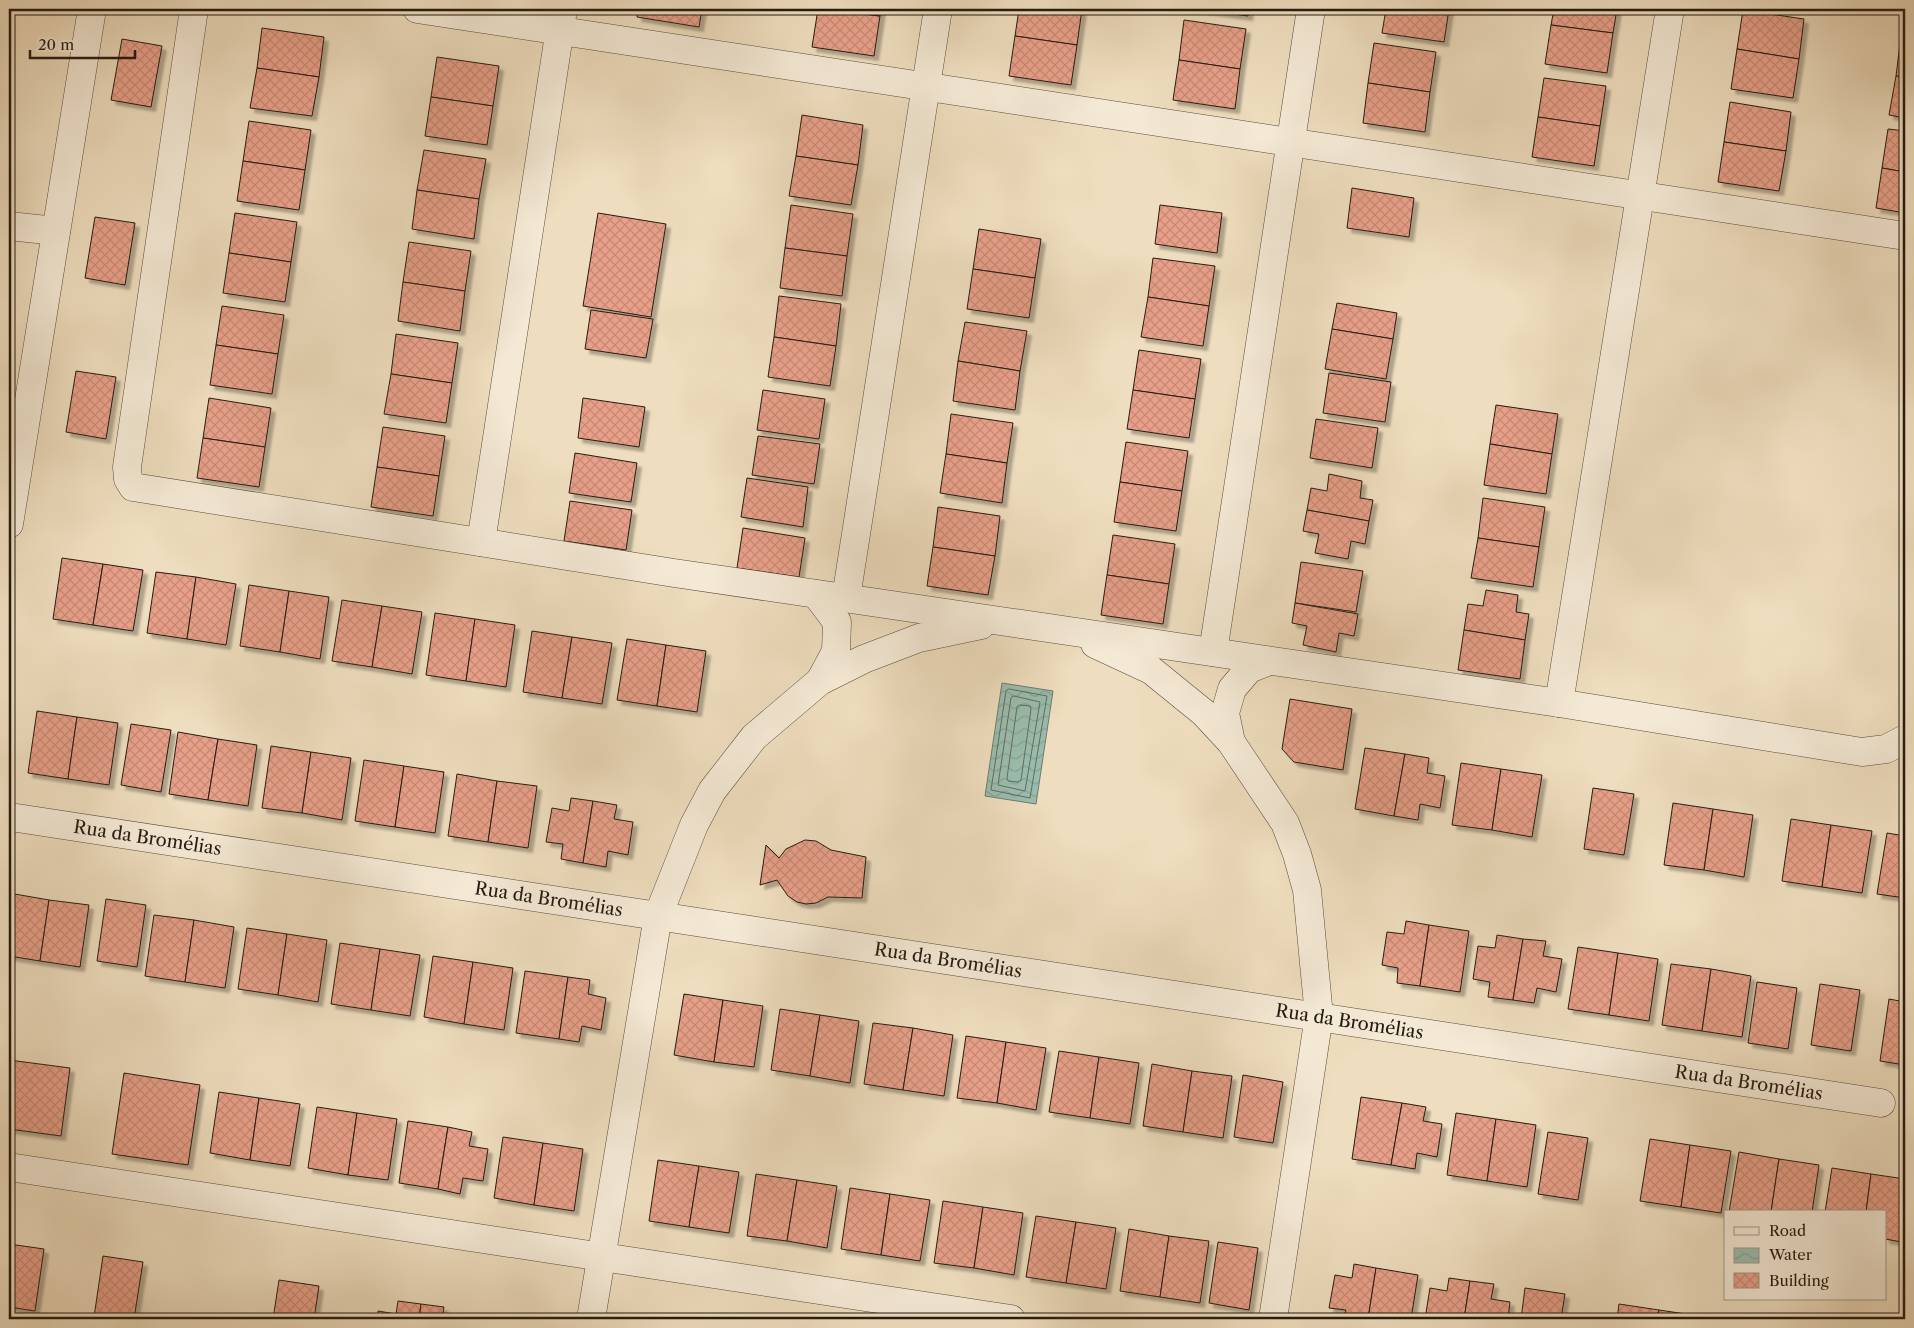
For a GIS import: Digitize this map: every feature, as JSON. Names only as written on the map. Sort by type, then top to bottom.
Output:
[{"type":"street","points":[[9,524],[92,9]]},
{"type":"street","points":[[194,9],[127,467],[129,484],[146,491],[816,594],[1559,703],[1862,752],[1886,749],[1905,739]]},
{"type":"street","points":[[417,9],[562,20],[926,86],[1905,236]]},
{"type":"street","points":[[846,598],[938,9]]},
{"type":"street","points":[[1213,652],[1311,9]]},
{"type":"street","points":[[1559,703],[1670,9]]},
{"type":"street","points":[[481,542],[562,20]]},
{"type":"street","points":[[9,226],[56,231]]},
{"type":"street","points":[[816,594],[837,622],[836,651],[820,681]]},
{"type":"street","points":[[592,1319],[658,916],[694,825],[712,790],[754,737],[820,681],[864,659],[919,638],[1002,621]]},
{"type":"street","points":[[1067,630],[1151,670],[1204,713],[1231,742],[1285,824],[1308,890],[1319,1016],[1273,1319]]},
{"type":"street","points":[[1231,742],[1225,713],[1232,689],[1249,669],[1269,661]]},
{"type":"street","name":"Rua da Bromélias","points":[[17,818],[1881,1103]]},
{"type":"street","points":[[9,1167],[1011,1319]]},
{"type":"water","points":[[1002,683],[1053,691],[1036,804],[985,796]]},
{"type":"building","points":[[638,9],[702,9],[699,27],[637,17]]},
{"type":"building","points":[[818,9],[880,16],[874,56],[812,47]]},
{"type":"building","points":[[830,9],[881,9],[880,16]]},
{"type":"building","points":[[1019,9],[1082,9],[1077,45],[1015,36]]},
{"type":"building","points":[[1198,9],[1249,9],[1248,16]]},
{"type":"building","points":[[1386,9],[1449,9],[1444,42],[1382,33]]},
{"type":"building","points":[[1554,9],[1617,9],[1613,33],[1551,25]]},
{"type":"building","points":[[1743,10],[1804,19],[1799,59],[1737,49]]},
{"type":"building","points":[[1184,20],[1246,29],[1240,69],[1179,60]]},
{"type":"building","points":[[1551,25],[1613,33],[1607,73],[1545,64]]},
{"type":"building","points":[[262,28],[324,37],[319,77],[257,68]]},
{"type":"building","points":[[1015,36],[1077,45],[1071,85],[1009,76]]},
{"type":"building","points":[[1901,36],[1905,36],[1905,77],[1896,76]]},
{"type":"building","points":[[122,39],[162,46],[151,107],[111,100]]},
{"type":"building","points":[[1374,43],[1436,52],[1430,92],[1368,83]]},
{"type":"building","points":[[1737,49],[1799,59],[1793,98],[1731,89]]},
{"type":"building","points":[[437,57],[499,66],[493,106],[431,97]]},
{"type":"building","points":[[1179,60],[1240,69],[1235,109],[1173,100]]},
{"type":"building","points":[[257,68],[319,77],[312,116],[250,108]]},
{"type":"building","points":[[1896,76],[1905,77],[1905,118],[1889,115]]},
{"type":"building","points":[[1544,78],[1606,86],[1600,126],[1538,117]]},
{"type":"building","points":[[1368,83],[1430,92],[1425,132],[1363,123]]},
{"type":"building","points":[[431,97],[493,106],[487,145],[425,136]]},
{"type":"building","points":[[1730,102],[1791,112],[1786,151],[1724,142]]},
{"type":"building","points":[[802,115],[863,125],[858,165],[796,156]]},
{"type":"building","points":[[1538,117],[1600,126],[1594,166],[1532,157]]},
{"type":"building","points":[[249,121],[311,130],[305,170],[243,161]]},
{"type":"building","points":[[1888,129],[1905,131],[1905,172],[1882,168]]},
{"type":"building","points":[[1724,142],[1786,151],[1779,191],[1718,182]]},
{"type":"building","points":[[424,150],[486,159],[479,199],[417,190]]},
{"type":"building","points":[[796,156],[858,165],[851,205],[789,196]]},
{"type":"building","points":[[243,161],[305,170],[299,210],[237,201]]},
{"type":"building","points":[[1882,168],[1905,172],[1905,213],[1876,208]]},
{"type":"building","points":[[1352,188],[1414,198],[1409,237],[1347,228]]},
{"type":"building","points":[[417,190],[479,199],[474,239],[412,229]]},
{"type":"building","points":[[791,205],[853,214],[847,256],[785,248]]},
{"type":"building","points":[[1160,205],[1222,213],[1217,253],[1155,244]]},
{"type":"building","points":[[235,213],[297,222],[291,262],[229,253]]},
{"type":"building","points":[[598,213],[666,224],[651,317],[583,306]]},
{"type":"building","points":[[95,217],[135,223],[125,285],[85,278]]},
{"type":"building","points":[[979,229],[1041,239],[1035,278],[973,269]]},
{"type":"building","points":[[409,242],[471,251],[465,291],[403,282]]},
{"type":"building","points":[[785,248],[847,256],[842,296],[780,288]]},
{"type":"building","points":[[229,253],[291,262],[285,302],[223,293]]},
{"type":"building","points":[[1153,258],[1215,266],[1209,306],[1148,297]]},
{"type":"building","points":[[973,269],[1035,278],[1029,318],[967,309]]},
{"type":"building","points":[[403,282],[465,291],[460,331],[398,321]]},
{"type":"building","points":[[779,296],[841,304],[836,346],[774,337]]},
{"type":"building","points":[[1148,297],[1209,306],[1203,346],[1141,337]]},
{"type":"building","points":[[1337,303],[1397,313],[1393,339],[1332,329]]},
{"type":"building","points":[[222,306],[284,315],[278,354],[216,345]]},
{"type":"building","points":[[591,310],[653,319],[646,358],[585,349]]},
{"type":"building","points":[[965,322],[1027,331],[1020,371],[958,361]]},
{"type":"building","points":[[1332,329],[1393,339],[1386,379],[1325,369]]},
{"type":"building","points":[[396,334],[458,343],[452,383],[391,374]]},
{"type":"building","points":[[774,337],[836,346],[830,386],[768,377]]},
{"type":"building","points":[[216,345],[278,354],[272,394],[210,385]]},
{"type":"building","points":[[1139,350],[1201,359],[1195,399],[1133,390]]},
{"type":"building","points":[[958,361],[1020,371],[1015,410],[953,401]]},
{"type":"building","points":[[76,371],[116,377],[106,439],[66,432]]},
{"type":"building","points":[[1329,373],[1391,382],[1385,422],[1323,413]]},
{"type":"building","points":[[391,374],[452,383],[446,423],[384,414]]},
{"type":"building","points":[[763,390],[825,399],[819,439],[757,430]]},
{"type":"building","points":[[1133,390],[1195,399],[1189,438],[1127,429]]},
{"type":"building","points":[[209,398],[271,408],[265,447],[203,438]]},
{"type":"building","points":[[583,398],[645,407],[639,447],[578,438]]},
{"type":"building","points":[[1496,405],[1558,414],[1552,454],[1490,444]]},
{"type":"building","points":[[951,414],[1013,423],[1007,463],[946,454]]},
{"type":"building","points":[[1316,419],[1378,428],[1372,468],[1310,458]]},
{"type":"building","points":[[383,427],[445,436],[439,476],[377,467]]},
{"type":"building","points":[[758,436],[820,444],[814,484],[752,475]]},
{"type":"building","points":[[203,438],[265,447],[259,487],[197,478]]},
{"type":"building","points":[[1126,442],[1188,451],[1182,491],[1120,482]]},
{"type":"building","points":[[1490,444],[1552,454],[1546,494],[1484,485]]},
{"type":"building","points":[[575,453],[637,463],[631,502],[569,493]]},
{"type":"building","points":[[946,454],[1007,463],[1002,503],[940,493]]},
{"type":"building","points":[[377,467],[439,476],[433,516],[371,507]]},
{"type":"building","points":[[1329,474],[1362,481],[1360,498],[1373,500],[1369,521],[1307,510],[1311,488],[1327,491]]},
{"type":"building","points":[[747,478],[808,487],[803,527],[741,517]]},
{"type":"building","points":[[1120,482],[1182,491],[1176,531],[1114,522]]},
{"type":"building","points":[[1483,498],[1545,507],[1539,547],[1478,538]]},
{"type":"building","points":[[570,501],[632,510],[626,550],[564,541]]},
{"type":"building","points":[[938,507],[1000,516],[995,556],[933,547]]},
{"type":"building","points":[[1307,510],[1369,521],[1365,544],[1351,541],[1348,559],[1315,553],[1319,534],[1303,531]]},
{"type":"building","points":[[743,528],[805,538],[799,577],[737,568]]},
{"type":"building","points":[[1113,535],[1175,544],[1169,584],[1107,575]]},
{"type":"building","points":[[1478,538],[1539,547],[1533,587],[1471,578]]},
{"type":"building","points":[[933,547],[995,556],[988,595],[927,586]]},
{"type":"building","points":[[62,558],[103,564],[93,625],[53,619]]},
{"type":"building","points":[[1301,562],[1363,571],[1356,612],[1295,603]]},
{"type":"building","points":[[103,564],[143,570],[133,631],[93,625]]},
{"type":"building","points":[[156,572],[196,577],[187,639],[147,633]]},
{"type":"building","points":[[1107,575],[1169,584],[1163,624],[1101,615]]},
{"type":"building","points":[[196,577],[236,584],[226,645],[187,639]]},
{"type":"building","points":[[249,585],[289,591],[280,652],[240,646]]},
{"type":"building","points":[[1486,590],[1518,595],[1516,612],[1529,614],[1525,640],[1464,630],[1468,604],[1483,606]]},
{"type":"building","points":[[289,591],[329,597],[320,659],[280,652]]},
{"type":"building","points":[[342,600],[382,606],[372,667],[332,661]]},
{"type":"building","points":[[1295,603],[1358,614],[1354,636],[1339,633],[1336,652],[1303,645],[1307,626],[1292,623]]},
{"type":"building","points":[[382,606],[422,612],[412,674],[372,667]]},
{"type":"building","points":[[435,613],[475,619],[466,681],[426,675]]},
{"type":"building","points":[[475,619],[515,625],[506,687],[466,681]]},
{"type":"building","points":[[1464,630],[1525,640],[1520,679],[1458,670]]},
{"type":"building","points":[[532,631],[572,637],[562,698],[523,692]]},
{"type":"building","points":[[572,637],[612,643],[602,704],[562,698]]},
{"type":"building","points":[[627,639],[666,645],[657,706],[617,700]]},
{"type":"building","points":[[666,645],[706,651],[697,712],[657,706]]},
{"type":"building","points":[[1290,699],[1352,709],[1343,770],[1294,762],[1282,749]]},
{"type":"building","points":[[37,711],[77,717],[68,779],[28,773]]},
{"type":"building","points":[[77,717],[118,723],[109,785],[68,779]]},
{"type":"building","points":[[131,724],[171,730],[161,792],[121,785]]},
{"type":"building","points":[[178,732],[218,739],[208,800],[169,794]]},
{"type":"building","points":[[218,739],[257,745],[248,806],[208,800]]},
{"type":"building","points":[[271,746],[311,752],[302,813],[262,808]]},
{"type":"building","points":[[1365,748],[1405,754],[1394,816],[1355,809]]},
{"type":"building","points":[[311,752],[351,758],[342,820],[302,813]]},
{"type":"building","points":[[1405,754],[1429,758],[1427,773],[1445,776],[1440,808],[1420,804],[1418,820],[1394,816]]},
{"type":"building","points":[[364,760],[404,766],[395,827],[355,821]]},
{"type":"building","points":[[1461,763],[1501,769],[1492,830],[1452,825]]},
{"type":"building","points":[[404,766],[444,772],[435,833],[395,827]]},
{"type":"building","points":[[1501,769],[1542,775],[1532,837],[1492,830]]},
{"type":"building","points":[[457,774],[497,781],[488,842],[448,836]]},
{"type":"building","points":[[497,781],[537,786],[528,848],[488,842]]},
{"type":"building","points":[[1593,788],[1634,794],[1624,855],[1584,849]]},
{"type":"building","points":[[571,798],[593,801],[583,863],[561,859],[563,844],[546,842],[552,808],[569,811]]},
{"type":"building","points":[[593,801],[617,805],[614,819],[633,822],[628,855],[608,851],[606,867],[583,863]]},
{"type":"building","points":[[1673,803],[1713,809],[1704,870],[1664,865]]},
{"type":"building","points":[[1713,809],[1753,815],[1744,877],[1704,870]]},
{"type":"building","points":[[1791,819],[1831,825],[1822,887],[1782,881]]},
{"type":"building","points":[[1831,825],[1872,831],[1862,893],[1822,887]]},
{"type":"building","points":[[1887,833],[1905,836],[1905,898],[1877,894]]},
{"type":"building","points":[[805,840],[816,841],[831,850],[866,857],[862,898],[828,897],[816,903],[806,904],[797,902],[788,896],[777,880],[760,885],[766,845],[779,858],[786,849]]},
{"type":"building","points":[[9,893],[49,900],[40,961],[9,956]]},
{"type":"building","points":[[106,899],[146,905],[137,967],[97,961]]},
{"type":"building","points":[[49,900],[89,905],[80,967],[40,961]]},
{"type":"building","points":[[154,915],[194,920],[185,982],[145,976]]},
{"type":"building","points":[[194,920],[234,927],[225,988],[185,982]]},
{"type":"building","points":[[1406,921],[1429,925],[1420,986],[1397,983],[1398,968],[1382,965],[1387,932],[1404,934]]},
{"type":"building","points":[[1429,925],[1469,931],[1460,992],[1420,986]]},
{"type":"building","points":[[247,928],[287,934],[278,995],[238,989]]},
{"type":"building","points":[[287,934],[327,940],[318,1002],[278,995]]},
{"type":"building","points":[[1497,935],[1523,939],[1513,1000],[1488,997],[1490,982],[1473,979],[1478,946],[1495,948]]},
{"type":"building","points":[[1523,939],[1546,941],[1543,956],[1562,959],[1556,992],[1537,988],[1534,1003],[1513,1000]]},
{"type":"building","points":[[340,943],[380,949],[371,1010],[331,1004]]},
{"type":"building","points":[[1578,947],[1618,953],[1609,1015],[1568,1009]]},
{"type":"building","points":[[380,949],[420,955],[410,1016],[371,1010]]},
{"type":"building","points":[[1618,953],[1658,959],[1649,1021],[1609,1015]]},
{"type":"building","points":[[433,956],[473,962],[464,1024],[424,1017]]},
{"type":"building","points":[[473,962],[513,968],[504,1030],[464,1024]]},
{"type":"building","points":[[1671,964],[1711,969],[1702,1031],[1662,1025]]},
{"type":"building","points":[[1711,969],[1751,976],[1742,1037],[1702,1031]]},
{"type":"building","points":[[525,971],[568,977],[559,1039],[516,1033]]},
{"type":"building","points":[[568,977],[590,980],[588,994],[606,998],[601,1030],[582,1026],[579,1042],[559,1039]]},
{"type":"building","points":[[1757,982],[1797,988],[1788,1049],[1748,1043]]},
{"type":"building","points":[[1820,984],[1860,990],[1851,1051],[1811,1045]]},
{"type":"building","points":[[684,994],[723,1000],[714,1062],[674,1055]]},
{"type":"building","points":[[1889,999],[1905,1002],[1905,1065],[1880,1061]]},
{"type":"building","points":[[723,1000],[763,1006],[754,1067],[714,1062]]},
{"type":"building","points":[[780,1009],[820,1015],[810,1076],[771,1070]]},
{"type":"building","points":[[820,1015],[859,1021],[850,1083],[810,1076]]},
{"type":"building","points":[[873,1023],[913,1028],[903,1090],[864,1084]]},
{"type":"building","points":[[913,1028],[953,1035],[944,1096],[903,1090]]},
{"type":"building","points":[[966,1036],[1006,1042],[997,1103],[957,1098]]},
{"type":"building","points":[[1006,1042],[1046,1048],[1036,1110],[997,1103]]},
{"type":"building","points":[[1059,1051],[1099,1057],[1090,1118],[1049,1112]]},
{"type":"building","points":[[1099,1057],[1139,1063],[1130,1124],[1090,1118]]},
{"type":"building","points":[[9,1060],[70,1068],[61,1136],[9,1129]]},
{"type":"building","points":[[1152,1064],[1192,1071],[1183,1132],[1143,1126]]},
{"type":"building","points":[[1192,1071],[1232,1076],[1223,1138],[1183,1132]]},
{"type":"building","points":[[124,1073],[200,1085],[188,1165],[112,1154]]},
{"type":"building","points":[[1243,1075],[1283,1082],[1273,1143],[1234,1137]]},
{"type":"building","points":[[219,1092],[259,1098],[250,1160],[210,1153]]},
{"type":"building","points":[[1361,1097],[1402,1103],[1391,1165],[1352,1159]]},
{"type":"building","points":[[259,1098],[300,1104],[290,1166],[250,1160]]},
{"type":"building","points":[[1402,1103],[1426,1107],[1423,1121],[1442,1124],[1437,1157],[1417,1153],[1415,1169],[1391,1165]]},
{"type":"building","points":[[317,1107],[357,1113],[348,1175],[308,1168]]},
{"type":"building","points":[[357,1113],[397,1119],[388,1180],[348,1175]]},
{"type":"building","points":[[1456,1113],[1496,1119],[1487,1181],[1447,1175]]},
{"type":"building","points":[[1496,1119],[1536,1125],[1527,1187],[1487,1181]]},
{"type":"building","points":[[408,1121],[448,1127],[438,1189],[399,1183]]},
{"type":"building","points":[[448,1127],[472,1132],[469,1146],[488,1149],[483,1181],[463,1178],[460,1194],[438,1189]]},
{"type":"building","points":[[1548,1132],[1588,1138],[1578,1200],[1538,1194]]},
{"type":"building","points":[[503,1137],[543,1143],[534,1205],[494,1198]]},
{"type":"building","points":[[1650,1139],[1690,1145],[1681,1207],[1640,1201]]},
{"type":"building","points":[[543,1143],[583,1149],[574,1211],[534,1205]]},
{"type":"building","points":[[1690,1145],[1731,1151],[1721,1213],[1681,1207]]},
{"type":"building","points":[[1739,1152],[1779,1159],[1771,1210],[1729,1210]]},
{"type":"building","points":[[1779,1159],[1819,1165],[1812,1210],[1771,1210]]},
{"type":"building","points":[[658,1160],[699,1166],[689,1227],[649,1221]]},
{"type":"building","points":[[699,1166],[739,1172],[729,1233],[689,1227]]},
{"type":"building","points":[[1832,1168],[1871,1174],[1866,1210],[1825,1210]]},
{"type":"building","points":[[756,1174],[797,1180],[787,1241],[747,1236]]},
{"type":"building","points":[[1871,1174],[1905,1179],[1905,1221],[1902,1242],[1886,1239],[1886,1210],[1866,1210]]},
{"type":"building","points":[[797,1180],[837,1186],[827,1248],[787,1241]]},
{"type":"building","points":[[850,1188],[890,1194],[881,1255],[841,1249]]},
{"type":"building","points":[[890,1194],[930,1200],[920,1261],[881,1255]]},
{"type":"building","points":[[943,1201],[983,1207],[974,1268],[934,1263]]},
{"type":"building","points":[[983,1207],[1023,1213],[1014,1275],[974,1268]]},
{"type":"building","points":[[1036,1216],[1076,1222],[1066,1283],[1026,1277]]},
{"type":"building","points":[[1076,1222],[1116,1228],[1106,1289],[1066,1283]]},
{"type":"building","points":[[1129,1229],[1169,1236],[1160,1297],[1120,1291]]},
{"type":"building","points":[[1169,1236],[1209,1241],[1200,1303],[1160,1297]]},
{"type":"building","points":[[1218,1242],[1258,1248],[1249,1310],[1209,1303]]},
{"type":"building","points":[[9,1244],[44,1249],[35,1311],[9,1307]]},
{"type":"building","points":[[103,1256],[143,1262],[134,1319],[94,1317]]},
{"type":"building","points":[[1354,1264],[1376,1268],[1368,1319],[1344,1319],[1346,1310],[1329,1308],[1335,1275],[1352,1278]]},
{"type":"building","points":[[1376,1268],[1418,1275],[1411,1319],[1368,1319]]},
{"type":"building","points":[[1449,1278],[1470,1281],[1464,1319],[1425,1319],[1430,1288],[1447,1291]]},
{"type":"building","points":[[279,1280],[319,1286],[314,1319],[273,1319]]},
{"type":"building","points":[[1470,1281],[1494,1284],[1491,1299],[1510,1302],[1508,1319],[1464,1319]]},
{"type":"building","points":[[1525,1288],[1565,1294],[1561,1319],[1521,1319]]},
{"type":"building","points":[[398,1301],[421,1304],[419,1319],[377,1319],[378,1311],[396,1314]]},
{"type":"building","points":[[421,1304],[444,1307],[442,1319],[419,1319]]},
{"type":"building","points":[[1619,1304],[1659,1310],[1657,1319],[1617,1319]]},
{"type":"building","points":[[1659,1310],[1699,1316],[1698,1319],[1657,1319]]},
{"type":"building","points":[[492,1315],[517,1319],[491,1319]]}]
